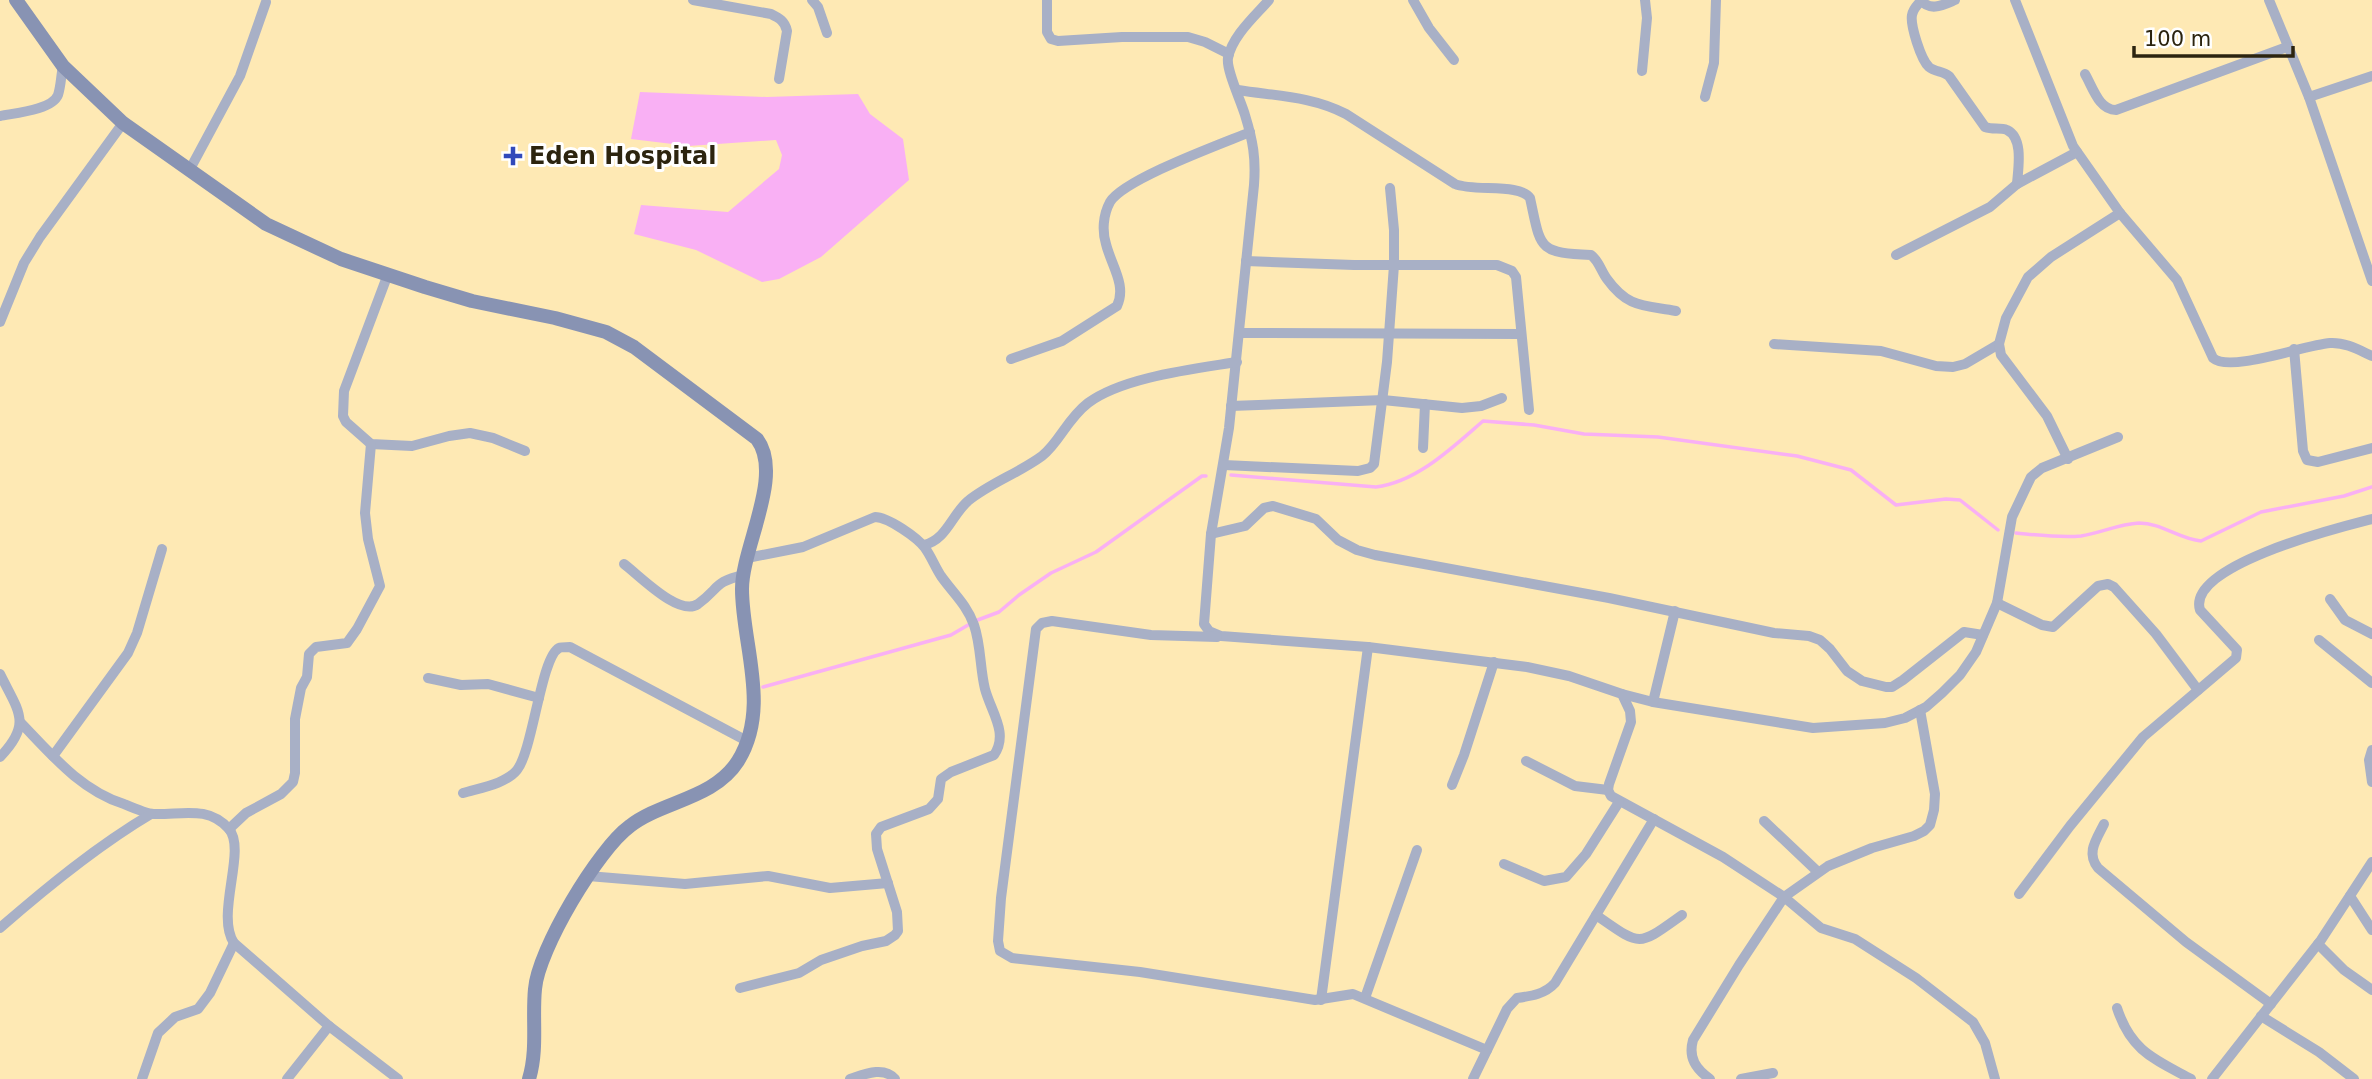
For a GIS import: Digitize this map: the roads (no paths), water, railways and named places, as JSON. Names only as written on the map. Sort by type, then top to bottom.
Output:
[{"type":"street","points":[[16,0],[63,66],[124,123],[266,224],[341,259],[472,301],[555,318],[606,332],[634,347],[757,439],[762,446],[765,455],[765,487],[742,589],[753,694],[747,741],[729,772],[692,797],[651,813],[616,836],[588,876],[546,949],[535,988],[535,1039],[529,1079]]},
{"type":"street","points":[[693,0],[771,14],[786,24],[779,79]]},
{"type":"street","points":[[812,0],[818,7],[827,33]]},
{"type":"street","points":[[1047,0],[1047,32],[1051,39],[1058,41],[1188,37],[1229,54]]},
{"type":"street","points":[[1221,636],[1209,631],[1204,624],[1212,534],[1237,362],[1256,157],[1238,90],[1229,71],[1229,54],[1250,21],[1269,0]]},
{"type":"street","points":[[1413,0],[1429,28],[1454,61]]},
{"type":"street","points":[[1642,71],[1646,0]]},
{"type":"street","points":[[1706,97],[1714,64],[1716,0]]},
{"type":"street","points":[[1955,0],[1932,7],[1921,0],[1914,9],[1912,16],[1923,59],[1927,65],[1949,76],[1985,127],[2004,128],[2017,139],[2017,184]]},
{"type":"street","points":[[2015,0],[2077,152],[2120,213],[2171,271],[2213,358],[2224,363],[2250,361],[2294,349],[2332,343],[2346,345],[2372,356]]},
{"type":"street","points":[[2269,0],[2309,97],[2372,281]]},
{"type":"street","points":[[190,171],[240,76],[266,2]]},
{"type":"street","points":[[2085,74],[2103,107],[2116,110],[2287,47]]},
{"type":"street","points":[[0,116],[54,102],[59,93],[63,66]]},
{"type":"street","points":[[2309,97],[2372,76]]},
{"type":"street","points":[[1238,90],[1281,95],[1328,105],[1464,188],[1516,190],[1527,193],[1542,244],[1551,251],[1591,255],[1612,286],[1626,300],[1676,311]]},
{"type":"street","points":[[0,322],[24,263],[40,237],[124,123]]},
{"type":"street","points":[[1011,359],[1062,341],[1117,306],[1122,297],[1106,246],[1104,218],[1110,202],[1122,190],[1146,176],[1250,132]]},
{"type":"street","points":[[1896,255],[1990,207],[2017,184],[2077,152]]},
{"type":"street","points":[[1224,465],[1358,471],[1374,464],[1383,400],[1394,265],[1390,188]]},
{"type":"street","points":[[2068,459],[2047,416],[2001,355],[1999,344],[2006,318],[2028,277],[2051,257],[2120,213]]},
{"type":"street","points":[[1246,261],[1497,265],[1506,268],[1516,276],[1529,410]]},
{"type":"street","points":[[388,274],[344,391],[343,416],[346,422],[371,444],[412,446],[470,433],[493,438],[525,451]]},
{"type":"street","points":[[1240,333],[1520,334]]},
{"type":"street","points":[[1774,344],[1881,351],[1936,366],[1954,366],[1965,364],[1999,344]]},
{"type":"street","points":[[2294,349],[2303,451],[2308,460],[2318,462],[2372,448]]},
{"type":"street","points":[[923,545],[938,540],[969,501],[1044,455],[1068,421],[1104,393],[1183,371],[1237,362]]},
{"type":"street","points":[[1231,406],[1383,400],[1462,408],[1481,406],[1502,398]]},
{"type":"street","points":[[1423,448],[1425,404]]},
{"type":"street","points":[[1487,1050],[1353,994],[1321,1000],[1140,972],[1012,958],[1005,955],[998,946],[1009,831],[1036,629],[1042,623],[1052,621],[1151,635],[1221,636],[1368,647],[1494,662],[1569,676],[1653,702],[1813,728],[1885,723],[1905,718],[1942,693],[1960,675],[1976,652],[1997,603],[2012,517],[2031,477],[2042,468],[2118,437]]},
{"type":"street","points":[[229,829],[246,813],[281,794],[293,782],[295,719],[301,688],[307,677],[309,654],[316,647],[347,642],[380,586],[368,539],[365,513],[371,444]]},
{"type":"street","points":[[1212,534],[1245,526],[1264,508],[1273,506],[1316,519],[1338,540],[1357,550],[1375,555],[1675,611],[1748,628],[1809,636],[1820,640],[1847,671],[1862,681],[1886,687],[1892,687],[1903,680],[1958,635],[1970,632],[1983,635]]},
{"type":"street","points":[[740,988],[799,972],[821,960],[886,941],[895,935],[899,922],[875,839],[881,827],[929,809],[938,799],[941,779],[994,755],[1001,734],[985,690],[976,629],[964,604],[940,575],[923,545],[895,524],[875,517],[803,547],[747,558]]},
{"type":"street","points":[[2019,894],[2098,789],[2143,737],[2193,683],[2236,658],[2237,650],[2200,610],[2199,600],[2210,583],[2241,562],[2291,542],[2372,519]]},
{"type":"street","points":[[53,757],[128,653],[140,624],[162,549]]},
{"type":"street","points":[[624,564],[674,604],[686,607],[698,604],[723,580],[744,575]]},
{"type":"street","points":[[1997,603],[2042,625],[2053,627],[2098,586],[2108,584],[2114,587],[2156,634],[2193,683]]},
{"type":"street","points":[[2330,599],[2345,620],[2372,634]]},
{"type":"street","points":[[1653,702],[1675,611]]},
{"type":"street","points":[[2319,640],[2372,683]]},
{"type":"street","points":[[463,793],[509,777],[519,769],[526,751],[538,698],[554,653],[560,648],[570,647],[747,741]]},
{"type":"street","points":[[1321,1000],[1368,647]]},
{"type":"street","points":[[1451,785],[1464,755],[1494,662]]},
{"type":"street","points":[[0,674],[17,709],[20,722],[16,740],[0,757]]},
{"type":"street","points":[[428,678],[453,684],[488,684],[538,698]]},
{"type":"street","points":[[1622,694],[1630,711],[1631,722],[1608,790],[1611,796],[1723,857],[1784,897],[1821,928],[1855,939],[1920,981],[1973,1022],[1985,1043],[1994,1078]]},
{"type":"street","points":[[1710,1079],[1697,1068],[1693,1060],[1693,1040],[1784,897],[1800,888],[1818,872],[1872,848],[1914,836],[1930,825],[1935,794],[1920,710]]},
{"type":"street","points":[[20,722],[77,779],[98,793],[151,814],[204,814],[216,818],[229,829],[234,843],[227,927],[234,943],[329,1026],[398,1079]]},
{"type":"street","points":[[2372,750],[2369,760],[2372,782]]},
{"type":"street","points":[[1527,761],[1575,786],[1608,790]]},
{"type":"street","points":[[1504,864],[1544,880],[1566,877],[1586,854],[1619,802]]},
{"type":"street","points":[[0,928],[28,903],[120,833],[151,814]]},
{"type":"street","points":[[1474,1079],[1513,1000],[1548,990],[1561,974],[1654,819]]},
{"type":"street","points":[[1764,821],[1818,872]]},
{"type":"street","points":[[2104,824],[2091,853],[2098,868],[2186,942],[2271,1004]]},
{"type":"street","points":[[1365,998],[1417,850]]},
{"type":"street","points":[[2212,1079],[2318,944],[2372,862]]},
{"type":"street","points":[[588,876],[685,884],[768,876],[830,888],[888,883]]},
{"type":"street","points":[[2350,895],[2372,930]]},
{"type":"street","points":[[1596,915],[1623,934],[1639,940],[1651,937],[1682,915]]},
{"type":"street","points":[[142,1079],[158,1033],[175,1017],[198,1009],[210,993],[234,943]]},
{"type":"street","points":[[2318,944],[2344,970],[2372,990]]},
{"type":"street","points":[[2117,1007],[2126,1032],[2142,1050],[2192,1079]]},
{"type":"street","points":[[2262,1016],[2319,1052],[2354,1079]]},
{"type":"street","points":[[287,1079],[329,1026]]},
{"type":"street","points":[[850,1079],[874,1072],[887,1072],[895,1079]]},
{"type":"street","points":[[1741,1079],[1773,1073]]},
{"type":"waterway","points":[[1231,475],[1376,487],[1391,484],[1434,462],[1483,421],[1534,425],[1584,434],[1658,437],[1797,456],[1851,470],[1896,505],[1960,500],[1998,530]]},
{"type":"waterway","points":[[763,687],[951,635],[975,621],[999,612],[1051,573],[1096,552],[1202,476],[1206,476]]},
{"type":"waterway","points":[[2016,533],[2081,536],[2139,523],[2201,541],[2261,512],[2344,496],[2372,487]]},
{"type":"place","name":"Eden Hospital","points":[[513,156]]}]
